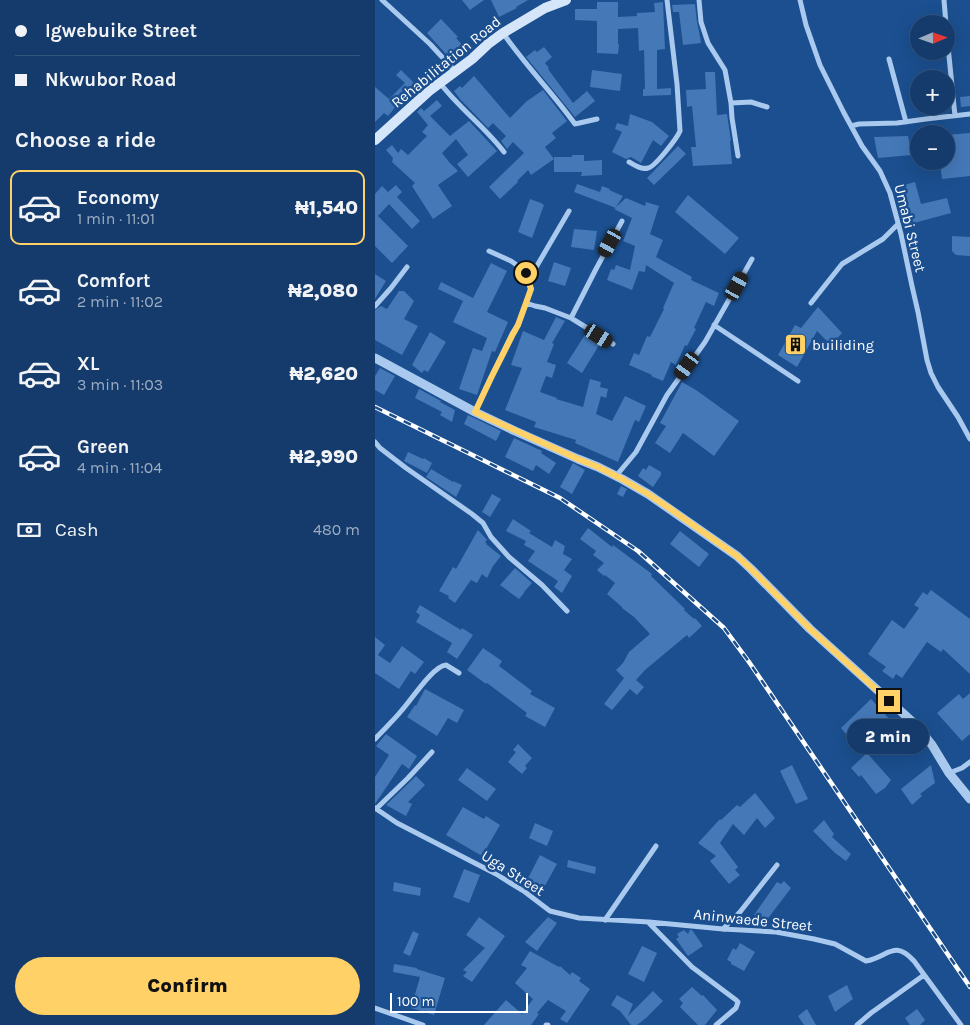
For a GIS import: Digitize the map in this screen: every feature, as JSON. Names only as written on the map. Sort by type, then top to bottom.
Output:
[{"type":"main road","name":"Rehabilitation Road","points":[[375,140],[439,83],[503,33],[545,8],[566,0]]},
{"type":"street","points":[[382,0],[430,44],[455,72]]},
{"type":"street","points":[[629,162],[642,168],[652,167],[674,142],[680,131],[677,84],[667,0]]},
{"type":"street","points":[[699,0],[701,22],[708,43],[725,70],[738,156]]},
{"type":"street","name":"Umabi Street","points":[[800,0],[805,25],[820,65],[851,126],[885,180],[898,224],[931,373],[970,439]]},
{"type":"street","points":[[944,0],[945,15]]},
{"type":"street","points":[[503,33],[575,124],[597,120]]},
{"type":"street","points":[[889,59],[906,122]]},
{"type":"street","points":[[949,60],[955,116]]},
{"type":"street","points":[[439,83],[504,152]]},
{"type":"street","points":[[731,103],[751,102],[767,107]]},
{"type":"street","points":[[851,126],[897,123],[970,114]]},
{"type":"street","points":[[528,281],[569,211]]},
{"type":"street","points":[[571,318],[622,221]]},
{"type":"street","points":[[811,303],[842,264],[883,239],[898,224]]},
{"type":"street","points":[[475,412],[518,325],[531,289],[526,273],[511,261],[489,251]]},
{"type":"street","points":[[616,476],[636,452],[667,396],[705,342],[752,259]]},
{"type":"street","points":[[375,306],[407,267]]},
{"type":"street","points":[[526,303],[571,318],[613,344]]},
{"type":"street","points":[[714,325],[798,381]]},
{"type":"street","points":[[375,358],[475,412],[616,476],[648,494],[737,556],[810,629],[915,725],[970,799]]},
{"type":"street","points":[[375,442],[406,468],[483,523],[491,537],[509,557],[567,611]]},
{"type":"street","points":[[375,739],[402,710],[427,678],[440,666],[446,665],[459,673]]},
{"type":"street","points":[[375,808],[408,778],[432,752]]},
{"type":"street","points":[[949,773],[963,768],[970,762]]},
{"type":"street","name":"Uga Street","points":[[375,808],[397,824],[497,874],[525,892],[550,912],[579,918],[649,922]]},
{"type":"street","points":[[605,920],[656,846]]},
{"type":"street","points":[[723,929],[740,912],[777,865]]},
{"type":"street","points":[[649,922],[692,967],[738,1002],[736,1008],[716,1025]]},
{"type":"street","name":"Aninwaede Street","points":[[649,922],[777,932],[835,944],[866,962],[895,950],[901,950],[907,953],[961,1025]]},
{"type":"street","points":[[857,1025],[924,975]]},
{"type":"street","points":[[375,1008],[423,1025]]},
{"type":"building","points":[[462,0],[484,0],[470,10]]},
{"type":"building","points":[[491,0],[528,0],[499,17]]},
{"type":"building","points":[[597,2],[618,2],[618,17],[637,16],[637,13],[655,12],[654,3],[663,2],[665,49],[657,50],[657,89],[671,88],[671,95],[643,96],[643,89],[645,89],[644,50],[639,51],[638,28],[618,29],[618,54],[597,53],[597,21],[575,20],[575,9],[597,9]]},
{"type":"building","points":[[695,4],[701,43],[683,45],[679,12],[673,12],[672,5]]},
{"type":"building","points":[[441,19],[458,37],[456,38],[466,49],[453,62],[427,33]]},
{"type":"building","points":[[544,47],[552,57],[545,63],[548,69],[573,103],[587,91],[595,101],[575,117],[526,57],[535,50],[537,52]]},
{"type":"building","points":[[401,70],[419,88],[401,106],[398,104],[388,116],[384,113],[375,122],[375,87],[389,99],[405,83],[396,75]]},
{"type":"building","points":[[592,70],[622,74],[620,91],[590,87]]},
{"type":"building","points":[[705,72],[715,72],[717,115],[727,114],[732,164],[693,166],[691,147],[696,147],[692,106],[687,107],[686,90],[706,89]]},
{"type":"building","points":[[474,76],[510,118],[527,101],[543,90],[567,121],[552,133],[556,138],[545,147],[554,159],[531,175],[528,170],[500,199],[489,187],[524,153],[513,142],[507,149],[501,141],[506,136],[493,123],[488,128],[454,91],[460,86],[462,88]]},
{"type":"building","points":[[970,96],[970,106],[961,107],[960,97]]},
{"type":"building","points":[[437,100],[442,106],[430,116],[450,136],[469,121],[497,151],[468,177],[457,164],[468,155],[456,139],[442,153],[458,171],[438,185],[452,206],[433,219],[412,186],[415,183],[392,162],[393,158],[386,150],[392,145],[398,153],[401,149],[408,155],[427,136],[422,132],[428,125],[417,112],[421,108],[424,111]]},
{"type":"building","points":[[630,114],[652,122],[669,136],[661,146],[653,140],[641,163],[631,157],[626,159],[612,152],[622,132],[615,129],[617,123],[628,126]]},
{"type":"building","points":[[970,133],[970,176],[942,179],[941,170],[955,170],[955,134]]},
{"type":"building","points":[[908,136],[910,155],[878,158],[874,137]]},
{"type":"building","points":[[678,146],[686,154],[654,185],[647,178]]},
{"type":"building","points":[[572,155],[584,155],[584,161],[602,160],[602,175],[581,176],[582,172],[554,172],[554,157],[572,157]]},
{"type":"building","points":[[915,182],[921,204],[947,198],[951,213],[914,223],[909,220],[905,223],[901,212],[906,209],[902,197],[899,197],[897,191],[901,190],[900,186]]},
{"type":"building","points":[[577,184],[600,192],[602,186],[623,196],[616,207],[626,198],[645,206],[646,202],[659,206],[650,234],[663,240],[656,257],[692,277],[691,280],[719,293],[714,306],[706,302],[694,328],[696,329],[687,346],[685,345],[676,365],[671,362],[663,381],[629,365],[634,353],[639,355],[647,336],[650,337],[674,283],[646,265],[645,272],[639,271],[632,290],[607,280],[611,269],[614,270],[616,265],[630,270],[635,246],[623,241],[632,218],[614,209],[616,208],[574,192]]},
{"type":"building","points":[[396,185],[402,192],[397,197],[420,221],[412,229],[389,204],[378,216],[408,246],[392,263],[375,246],[375,194],[382,186],[388,192]]},
{"type":"building","points":[[688,195],[739,238],[725,254],[675,212]]},
{"type":"building","points":[[530,199],[544,205],[532,238],[518,232]]},
{"type":"building","points":[[574,229],[597,231],[594,250],[571,247]]},
{"type":"building","points":[[952,236],[970,237],[970,256],[956,255],[952,251]]},
{"type":"building","points":[[554,262],[571,268],[565,286],[548,281]]},
{"type":"building","points":[[491,263],[507,271],[487,312],[508,322],[495,352],[492,351],[477,395],[459,389],[473,348],[482,351],[487,338],[453,322],[463,301],[438,289],[441,282],[473,298]]},
{"type":"building","points":[[375,274],[386,281],[375,299]]},
{"type":"building","points":[[399,291],[404,291],[414,301],[404,319],[418,326],[402,355],[375,340],[375,310],[381,306],[387,309]]},
{"type":"building","points":[[818,307],[842,333],[831,345],[817,331],[797,367],[778,355],[795,325],[801,328]]},
{"type":"building","points":[[556,317],[565,321],[552,343],[554,344],[547,362],[556,365],[552,378],[546,376],[540,392],[583,407],[590,379],[601,382],[600,387],[608,389],[606,398],[601,396],[596,414],[612,421],[625,396],[646,406],[639,422],[635,420],[618,462],[575,443],[576,440],[534,427],[536,422],[505,410],[522,368],[511,365],[523,331],[544,340]]},
{"type":"building","points":[[430,332],[446,342],[428,372],[424,370],[422,373],[412,365]]},
{"type":"building","points":[[586,333],[601,342],[582,373],[567,363]]},
{"type":"building","points":[[380,368],[395,376],[384,395],[375,390],[375,376]]},
{"type":"building","points":[[682,382],[739,421],[714,456],[683,433],[670,453],[655,443],[666,426],[660,423]]},
{"type":"building","points":[[419,389],[455,410],[452,422],[440,415],[442,412],[415,398]]},
{"type":"building","points":[[468,415],[501,431],[496,441],[464,424]]},
{"type":"building","points":[[514,438],[542,451],[541,453],[556,463],[549,474],[536,465],[533,471],[505,457]]},
{"type":"building","points":[[408,452],[432,463],[427,473],[404,461]]},
{"type":"building","points":[[573,463],[585,470],[572,494],[560,487]]},
{"type":"building","points":[[649,465],[661,472],[653,487],[638,476],[643,468],[646,470]]},
{"type":"building","points":[[431,469],[462,485],[456,497],[426,477]]},
{"type":"building","points":[[621,486],[627,489],[623,497],[617,494]]},
{"type":"building","points":[[492,494],[501,499],[490,517],[482,512]]},
{"type":"building","points":[[513,519],[531,531],[529,533],[552,547],[555,540],[565,546],[563,554],[572,559],[564,570],[572,576],[562,593],[554,587],[558,581],[528,561],[535,551],[524,545],[526,541],[506,531]]},
{"type":"building","points":[[588,528],[652,574],[651,576],[702,626],[689,638],[687,635],[645,670],[636,680],[644,687],[637,695],[630,689],[612,710],[604,704],[624,678],[616,670],[623,663],[629,652],[650,634],[634,617],[607,594],[615,583],[597,570],[604,563],[593,555],[596,551],[580,539]]},
{"type":"building","points":[[478,530],[487,540],[486,544],[501,556],[487,578],[482,574],[477,583],[471,580],[455,603],[448,598],[449,596],[439,591],[453,567],[456,569]]},
{"type":"building","points":[[680,531],[709,554],[699,567],[670,544]]},
{"type":"building","points":[[515,568],[532,583],[519,599],[500,585]]},
{"type":"building","points":[[931,590],[970,619],[970,674],[943,649],[941,652],[927,642],[902,678],[896,674],[893,679],[882,671],[886,667],[868,654],[892,620],[904,629],[919,608],[914,605],[923,592],[927,595]]},
{"type":"building","points":[[420,605],[461,630],[462,628],[473,635],[457,659],[447,652],[452,643],[416,622],[420,615],[416,612]]},
{"type":"building","points":[[375,637],[385,645],[378,655],[390,663],[402,646],[424,662],[415,674],[411,671],[399,689],[375,673]]},
{"type":"building","points":[[483,648],[502,661],[499,666],[532,691],[530,694],[555,708],[545,727],[525,716],[527,713],[467,670]]},
{"type":"building","points":[[425,689],[464,710],[457,723],[448,718],[437,736],[407,717],[416,706]]},
{"type":"building","points":[[970,693],[970,734],[962,741],[937,713],[959,694],[963,699]]},
{"type":"building","points":[[871,699],[890,720],[860,750],[841,728]]},
{"type":"building","points":[[386,734],[417,756],[409,769],[402,764],[375,804],[375,777],[389,755],[376,746]]},
{"type":"building","points":[[518,744],[532,758],[525,766],[527,768],[522,774],[508,762],[516,752],[513,750]]},
{"type":"building","points":[[867,753],[891,780],[885,788],[876,794],[861,775],[859,777],[851,768]]},
{"type":"building","points":[[792,765],[808,799],[796,804],[780,771]]},
{"type":"building","points":[[931,765],[935,783],[920,794],[922,796],[912,805],[901,789]]},
{"type":"building","points":[[467,768],[496,789],[487,801],[458,780]]},
{"type":"building","points":[[416,776],[425,785],[408,802],[412,804],[406,816],[386,805]]},
{"type":"building","points":[[755,793],[775,818],[765,828],[757,818],[744,835],[733,824],[720,843],[738,867],[735,870],[740,875],[729,884],[710,861],[716,856],[698,843],[720,819],[737,805],[740,807]]},
{"type":"building","points":[[463,807],[484,819],[486,816],[500,825],[482,856],[446,835]]},
{"type":"building","points":[[824,820],[834,834],[832,837],[851,854],[846,861],[813,831]]},
{"type":"building","points":[[535,823],[553,831],[547,846],[529,838]]},
{"type":"building","points":[[540,855],[557,864],[541,893],[525,884]]},
{"type":"building","points":[[568,860],[596,867],[595,874],[567,867]]},
{"type":"building","points":[[464,869],[480,875],[469,903],[453,897]]},
{"type":"building","points":[[784,881],[791,888],[766,921],[754,915],[777,882],[781,884]]},
{"type":"building","points":[[394,882],[421,888],[420,896],[393,891]]},
{"type":"building","points":[[479,917],[505,936],[472,982],[463,976],[467,972],[463,970],[485,948],[466,935]]},
{"type":"building","points":[[548,917],[557,923],[537,951],[525,942]]},
{"type":"building","points":[[684,930],[688,934],[692,930],[703,946],[688,956],[676,939],[679,937],[677,934]]},
{"type":"building","points":[[413,931],[419,934],[410,956],[403,953]]},
{"type":"building","points":[[740,943],[755,952],[744,971],[727,960],[733,948],[736,950]]},
{"type":"building","points":[[642,946],[657,953],[644,982],[628,974]]},
{"type":"building","points":[[530,951],[560,966],[570,975],[572,972],[581,978],[579,981],[590,989],[567,1023],[560,1019],[566,1011],[548,1000],[537,1013],[539,1014],[531,1025],[484,1025],[506,1000],[522,1014],[533,999],[515,983],[527,968],[521,965]]},
{"type":"building","points":[[394,964],[417,968],[445,978],[434,1015],[411,1008],[420,977],[393,972]]},
{"type":"building","points":[[847,985],[853,999],[835,1012],[828,996]]},
{"type":"building","points":[[692,987],[703,995],[717,1010],[705,1025],[698,1025],[680,1007],[683,1003],[679,999]]},
{"type":"building","points":[[653,991],[663,1001],[637,1025],[631,1025],[620,1011],[611,1005],[617,995],[633,1004],[628,1016]]},
{"type":"building","points":[[807,1009],[816,1025],[804,1025],[798,1016]]},
{"type":"building","points":[[917,1009],[925,1020],[920,1025],[910,1025],[905,1018]]},
{"type":"railway","points":[[375,407],[560,498],[638,551],[724,628],[970,987]]},
{"type":"place","name":"builiding","points":[[796,345]]},
{"type":"route","points":[[526,273],[531,289],[518,325],[475,412],[598,467],[648,494],[669,508],[737,556],[810,629],[889,701]]}]
